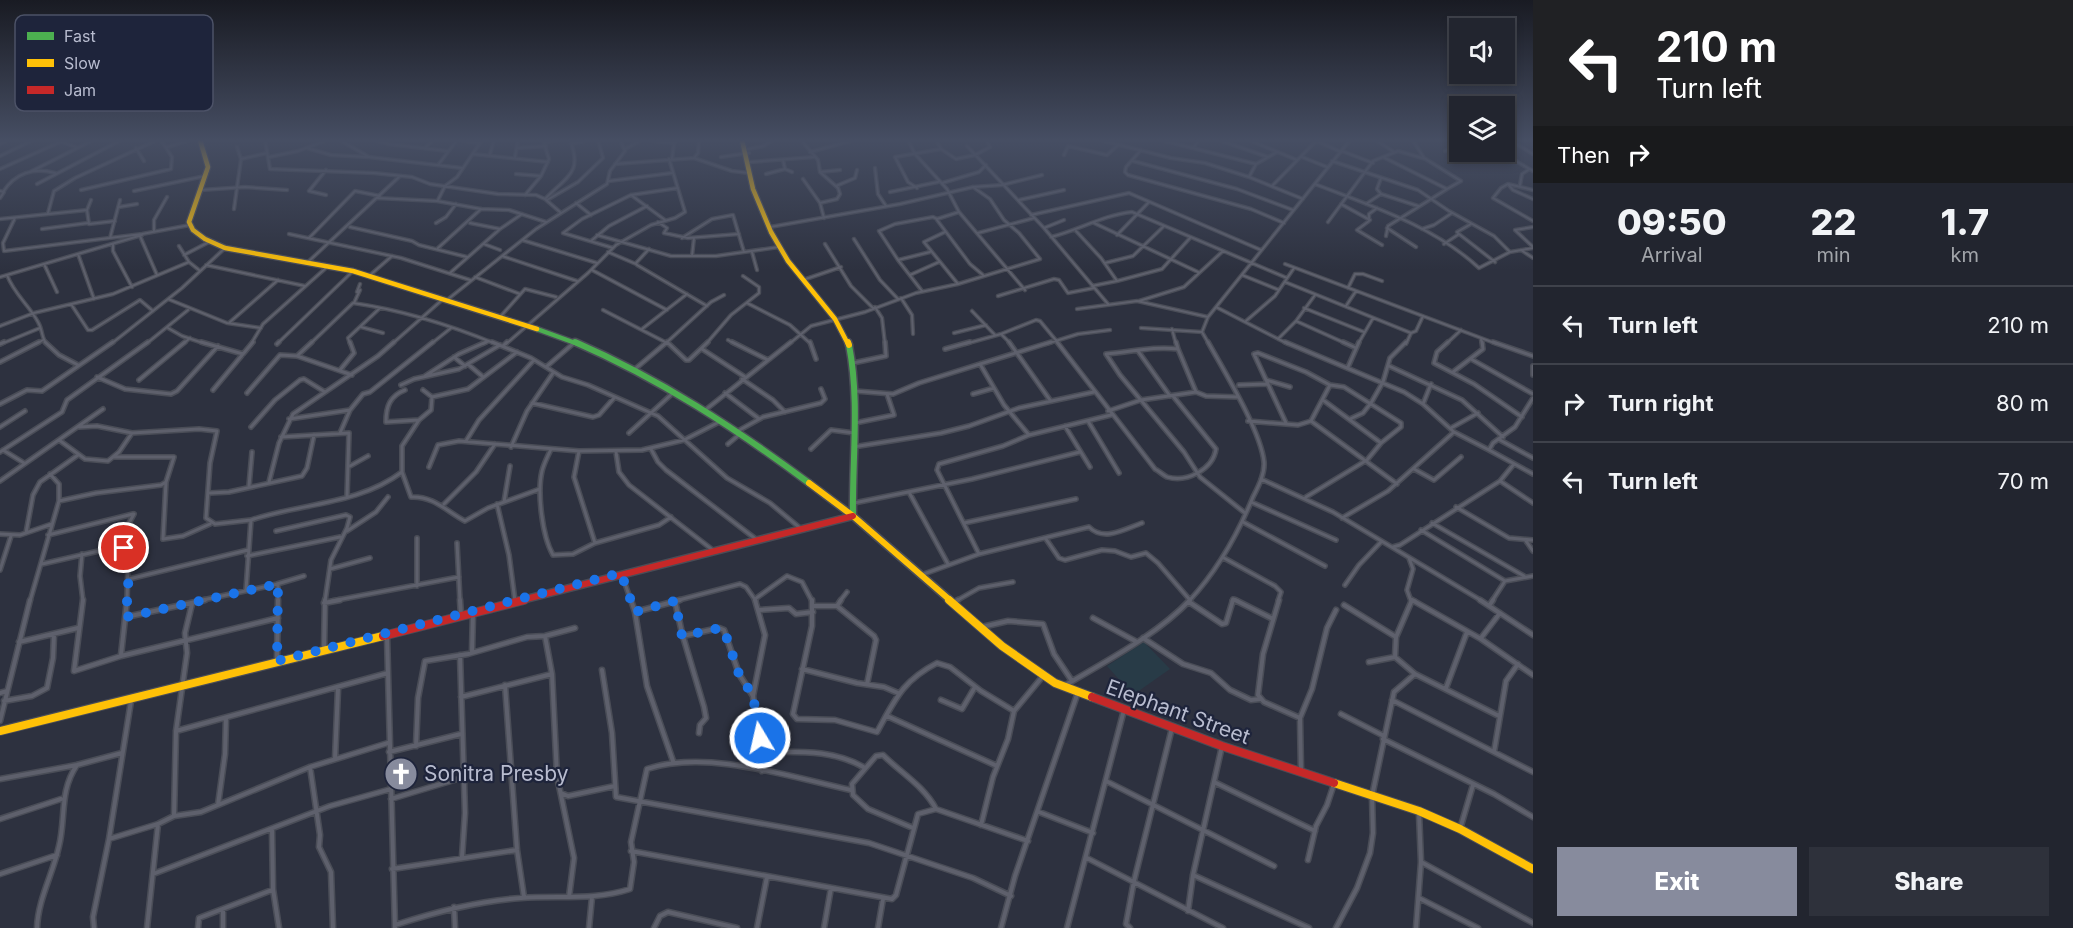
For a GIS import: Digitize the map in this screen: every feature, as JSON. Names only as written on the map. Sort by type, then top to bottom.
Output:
[{"type":"main road","points":[[190,225],[188,214],[203,183]]},
{"type":"main road","points":[[0,731],[132,700],[621,573],[853,516],[855,391],[853,363],[846,335],[836,318],[802,280],[779,247],[751,183]]},
{"type":"main road","name":"Elephant Street","points":[[190,225],[195,232],[210,242],[225,248],[353,271],[576,341],[635,369],[721,421],[853,516],[1009,652],[1043,676],[1063,687],[1222,746],[1419,811],[1460,829],[1533,868]]},
{"type":"street","points":[[48,213],[54,191],[69,183]]},
{"type":"street","points":[[81,189],[107,183]]},
{"type":"street","points":[[134,191],[171,183]]},
{"type":"street","points":[[234,209],[237,183]]},
{"type":"street","points":[[315,183],[309,191],[326,195]]},
{"type":"street","points":[[309,262],[393,183]]},
{"type":"street","points":[[427,183],[498,194],[525,195],[546,200],[560,212]]},
{"type":"street","points":[[437,201],[445,186],[451,183]]},
{"type":"street","points":[[525,195],[535,183]]},
{"type":"street","points":[[546,200],[562,183]]},
{"type":"street","points":[[546,200],[577,183]]},
{"type":"street","points":[[269,482],[281,437],[290,418],[304,405],[352,375],[522,240],[560,212],[606,183]]},
{"type":"street","points":[[401,385],[467,366],[502,345],[592,269],[613,248],[658,222],[675,218],[686,209],[676,183]]},
{"type":"street","points":[[805,183],[820,203],[824,218]]},
{"type":"street","points":[[820,203],[840,197],[833,183]]},
{"type":"street","points":[[836,186],[842,183]]},
{"type":"street","points":[[876,183],[878,194],[886,206]]},
{"type":"street","points":[[909,183],[917,188]]},
{"type":"street","points":[[890,192],[933,183]]},
{"type":"street","points":[[942,183],[959,212],[1025,290]]},
{"type":"street","points":[[770,227],[973,188],[1010,183]]},
{"type":"street","points":[[1158,183],[1251,209],[1284,223]]},
{"type":"street","points":[[1216,183],[1293,210]]},
{"type":"street","points":[[1265,183],[1303,199]]},
{"type":"street","points":[[1328,222],[1358,183]]},
{"type":"street","points":[[1379,183],[1377,189],[1381,194],[1418,206]]},
{"type":"street","points":[[1397,183],[1415,189],[1452,213],[1498,238],[1510,252]]},
{"type":"street","points":[[1436,183],[1446,189]]},
{"type":"street","points":[[1386,236],[1387,228],[1400,218],[1457,183]]},
{"type":"street","points":[[1202,332],[1208,317],[1316,184],[1422,229],[1465,255],[1479,268],[1495,262],[1510,252],[1533,248]]},
{"type":"street","points":[[1508,184],[1533,200]]},
{"type":"street","points":[[1533,190],[1520,185],[1508,184],[1501,188],[1493,198],[1533,221]]},
{"type":"street","points":[[1002,185],[1044,228],[1108,304]]},
{"type":"street","points":[[201,190],[236,188],[287,190]]},
{"type":"street","points":[[613,248],[564,233],[591,215],[631,195],[678,188]]},
{"type":"street","points":[[704,411],[802,332],[836,318],[874,308],[922,291],[958,284],[1040,259],[1019,233],[1008,225],[990,199],[973,188]]},
{"type":"street","points":[[1018,200],[1064,190]]},
{"type":"street","points":[[309,238],[355,191],[379,197],[509,210],[546,222]]},
{"type":"street","points":[[0,198],[2,192]]},
{"type":"street","points":[[978,233],[1128,193],[1261,250]]},
{"type":"street","points":[[1366,204],[1381,194]]},
{"type":"street","points":[[631,195],[665,220]]},
{"type":"street","points":[[154,231],[154,220],[167,197]]},
{"type":"street","points":[[88,223],[87,210],[92,200]]},
{"type":"street","points":[[110,237],[120,200]]},
{"type":"street","points":[[1117,235],[1139,215],[1149,202]]},
{"type":"street","points":[[119,207],[137,204]]},
{"type":"street","points":[[436,223],[446,217],[456,204]]},
{"type":"street","points":[[576,204],[591,215]]},
{"type":"street","points":[[1341,204],[1370,220]]},
{"type":"street","points":[[591,241],[597,235],[647,206]]},
{"type":"street","points":[[1370,220],[1369,214],[1377,208]]},
{"type":"street","points":[[438,249],[481,209]]},
{"type":"street","points":[[0,219],[87,210]]},
{"type":"street","points":[[1051,237],[1076,231],[1117,212],[1128,211],[1287,278]]},
{"type":"street","points":[[922,291],[879,231],[895,224],[933,217],[937,219],[959,212]]},
{"type":"street","points":[[1422,229],[1434,225],[1452,213]]},
{"type":"street","points":[[450,273],[500,229],[522,214]]},
{"type":"street","points":[[682,237],[706,222],[727,215],[734,216],[744,252]]},
{"type":"street","points":[[15,218],[3,243],[4,251],[141,235]]},
{"type":"street","points":[[937,219],[970,264],[983,275]]},
{"type":"street","points":[[1044,228],[1065,220]]},
{"type":"street","points":[[1370,220],[1357,230],[1382,245]]},
{"type":"street","points":[[42,229],[115,221]]},
{"type":"street","points":[[469,222],[500,229]]},
{"type":"street","points":[[658,222],[666,228],[665,234],[682,237],[739,234]]},
{"type":"street","points":[[1094,223],[1198,272]]},
{"type":"street","points":[[1459,234],[1457,232],[1460,229],[1472,223]]},
{"type":"street","points":[[0,277],[45,266],[154,231],[190,225]]},
{"type":"street","points":[[349,226],[412,240],[466,257]]},
{"type":"street","points":[[1105,263],[1133,256],[1164,226]]},
{"type":"street","points":[[1533,227],[1515,230],[1533,248]]},
{"type":"street","points":[[1387,228],[1416,247]]},
{"type":"street","points":[[1076,231],[1105,263],[1117,281]]},
{"type":"street","points":[[945,232],[924,241],[958,284]]},
{"type":"street","points":[[289,234],[392,256],[471,280]]},
{"type":"street","points":[[1444,244],[1459,234]]},
{"type":"street","points":[[1459,234],[1495,262]]},
{"type":"street","points":[[141,235],[141,243],[153,261],[157,276]]},
{"type":"street","points":[[597,235],[624,241],[664,255],[716,256],[779,247]]},
{"type":"street","points":[[692,256],[694,238]]},
{"type":"street","points":[[998,296],[1025,290],[1054,279],[1059,280],[1068,293],[1154,272],[1170,260],[1190,238]]},
{"type":"street","points":[[854,239],[880,280],[912,315],[913,334]]},
{"type":"street","points":[[522,240],[597,263]]},
{"type":"street","points":[[184,255],[210,242]]},
{"type":"street","points":[[484,243],[500,250]]},
{"type":"street","points":[[113,244],[113,251],[132,287]]},
{"type":"street","points":[[825,244],[856,292],[882,318],[886,356],[853,363]]},
{"type":"street","points":[[179,246],[189,262],[199,270]]},
{"type":"street","points":[[0,404],[27,390],[42,391],[102,351],[168,299],[225,248]]},
{"type":"street","points":[[636,264],[649,249]]},
{"type":"street","points":[[1521,250],[1533,258]]},
{"type":"street","points":[[1077,309],[1137,301],[1184,287],[1223,251]]},
{"type":"street","points":[[608,252],[636,264],[707,306]]},
{"type":"street","points":[[752,252],[757,270]]},
{"type":"street","points":[[898,260],[931,252]]},
{"type":"street","points":[[78,254],[94,299]]},
{"type":"street","points":[[369,276],[392,256]]},
{"type":"street","points":[[502,256],[577,281]]},
{"type":"street","points":[[0,326],[34,313],[94,299],[132,287],[189,262]]},
{"type":"street","points":[[910,275],[939,262]]},
{"type":"street","points":[[1285,264],[1533,356]]},
{"type":"street","points":[[205,265],[305,286]]},
{"type":"street","points":[[45,266],[57,292]]},
{"type":"street","points":[[213,390],[257,337],[261,328],[329,266]]},
{"type":"street","points":[[802,280],[841,267]]},
{"type":"street","points":[[1246,321],[1273,299],[1294,268]]},
{"type":"street","points":[[592,269],[667,310]]},
{"type":"street","points":[[277,344],[353,271]]},
{"type":"street","points":[[1242,274],[1279,290]]},
{"type":"street","points":[[1348,288],[1352,277],[1357,274],[1382,281]]},
{"type":"street","points":[[7,275],[13,291],[34,313],[44,335],[43,340]]},
{"type":"street","points":[[603,310],[667,342],[687,360],[702,349],[724,322],[760,290],[743,276]]},
{"type":"street","points":[[475,277],[520,294]]},
{"type":"street","points":[[230,322],[278,280]]},
{"type":"street","points":[[1285,282],[1411,333]]},
{"type":"street","points":[[297,356],[332,320],[354,303],[360,284]]},
{"type":"street","points":[[500,317],[527,288],[557,297]]},
{"type":"street","points":[[1346,306],[1356,291]]},
{"type":"street","points":[[642,329],[687,294]]},
{"type":"street","points":[[635,369],[707,306],[724,295]]},
{"type":"street","points":[[1278,339],[1296,321],[1315,295]]},
{"type":"street","points":[[168,299],[189,309],[249,329],[261,328]]},
{"type":"street","points":[[71,304],[88,330],[92,330],[140,300],[153,311]]},
{"type":"street","points":[[1137,301],[1208,317]]},
{"type":"street","points":[[354,303],[421,318],[502,345],[534,360],[553,373],[665,420],[727,478],[770,503],[800,528]]},
{"type":"street","points":[[747,303],[802,332],[815,348],[816,359]]},
{"type":"street","points":[[1216,307],[1278,339],[1383,382],[1423,404],[1454,432],[1533,474]]},
{"type":"street","points":[[340,370],[354,353],[348,338],[381,308]]},
{"type":"street","points":[[1304,308],[1364,333]]},
{"type":"street","points":[[3,450],[62,412],[66,408],[64,405],[67,400],[168,328],[189,309]]},
{"type":"street","points":[[972,311],[995,336]]},
{"type":"street","points":[[1350,419],[1363,413],[1371,403],[1383,382],[1391,356],[1405,345],[1411,333],[1416,331],[1423,316]]},
{"type":"street","points":[[1348,367],[1356,348],[1374,318]]},
{"type":"street","points":[[945,349],[995,336],[1038,320],[1082,372],[1108,411],[1161,474],[1174,477],[1210,466],[1214,462],[1216,448],[1171,396],[1138,351]]},
{"type":"street","points":[[1296,321],[1356,348]]},
{"type":"street","points":[[954,333],[986,325]]},
{"type":"street","points":[[361,327],[383,333]]},
{"type":"street","points":[[0,344],[40,328]]},
{"type":"street","points":[[168,328],[172,332],[243,354]]},
{"type":"street","points":[[340,433],[350,410],[363,394],[370,392],[451,328]]},
{"type":"street","points":[[1141,328],[1202,332]]},
{"type":"street","points":[[1172,329],[1196,392]]},
{"type":"street","points":[[855,391],[887,394],[898,392],[919,383],[1082,333],[1110,330]]},
{"type":"street","points":[[1462,330],[1441,346],[1435,355],[1435,364],[1453,372],[1522,417]]},
{"type":"street","points":[[1063,687],[1143,638],[1170,619],[1189,601],[1206,583],[1224,558],[1243,522],[1261,478],[1263,457],[1238,397],[1202,332]]},
{"type":"street","points":[[1001,334],[1050,400]]},
{"type":"street","points":[[139,380],[190,338]]},
{"type":"street","points":[[1453,372],[1484,346],[1480,338]]},
{"type":"street","points":[[43,340],[59,355],[78,365]]},
{"type":"street","points":[[0,362],[43,340]]},
{"type":"street","points":[[728,340],[768,360]]},
{"type":"street","points":[[423,377],[454,357],[489,341]]},
{"type":"street","points":[[546,367],[576,341]]},
{"type":"street","points":[[98,378],[125,388],[171,394],[177,391],[218,346]]},
{"type":"street","points":[[1178,349],[1157,346],[1138,351],[1113,352],[1106,356],[1184,452],[1195,472],[1245,513]]},
{"type":"street","points":[[702,349],[773,400],[785,412]]},
{"type":"street","points":[[423,390],[432,397],[466,390],[517,352]]},
{"type":"street","points":[[1286,423],[1254,354],[1258,353],[1330,384],[1344,387],[1401,423],[1401,427],[1381,443],[1367,460],[1306,497]]},
{"type":"street","points":[[247,393],[278,356],[297,356],[352,375]]},
{"type":"street","points":[[454,357],[482,376]]},
{"type":"street","points":[[1471,359],[1533,396],[1522,417],[1501,439],[1493,443],[1489,450]]},
{"type":"street","points":[[466,441],[479,420],[534,360]]},
{"type":"street","points":[[980,364],[1004,405],[1029,435]]},
{"type":"street","points":[[1389,366],[1462,400],[1478,413],[1501,439],[1533,458]]},
{"type":"street","points":[[1533,366],[1533,375]]},
{"type":"street","points":[[512,447],[532,403],[553,373]]},
{"type":"street","points":[[251,427],[275,400],[300,380],[304,379],[325,392]]},
{"type":"street","points":[[1239,385],[1266,382],[1290,387]]},
{"type":"street","points":[[1248,422],[1298,424],[1311,421],[1330,384]]},
{"type":"street","points":[[1423,404],[1431,384]]},
{"type":"street","points":[[728,444],[758,418],[824,401],[821,388]]},
{"type":"street","points":[[973,394],[994,388]]},
{"type":"street","points":[[405,390],[389,399],[386,423],[419,420]]},
{"type":"street","points":[[629,433],[674,392]]},
{"type":"street","points":[[854,447],[969,426],[1050,400],[1094,392]]},
{"type":"street","points":[[1108,411],[1141,400],[1196,392],[1212,397],[1238,397]]},
{"type":"street","points":[[725,393],[758,418]]},
{"type":"street","points":[[855,423],[894,415],[887,394]]},
{"type":"street","points":[[432,397],[431,410],[419,420],[402,446],[402,472],[411,497],[428,498],[444,504],[465,521],[504,501],[540,489]]},
{"type":"street","points":[[532,403],[593,417],[599,415],[614,398]]},
{"type":"street","points":[[1323,400],[1381,443]]},
{"type":"street","points":[[0,481],[103,409]]},
{"type":"street","points":[[290,418],[350,410]]},
{"type":"street","points":[[0,428],[25,411]]},
{"type":"street","points":[[1451,428],[1478,413]]},
{"type":"street","points":[[979,554],[937,467],[942,462],[1003,446],[1029,435],[1112,415]]},
{"type":"street","points":[[429,467],[438,445],[466,441],[512,447],[616,452],[651,449],[684,440],[721,421]]},
{"type":"street","points":[[1088,421],[1119,473]]},
{"type":"street","points":[[1311,421],[1397,484]]},
{"type":"street","points":[[79,427],[96,426],[132,434],[142,431],[168,433],[201,428],[216,430],[210,458],[210,493],[206,518],[210,524]]},
{"type":"street","points":[[1065,426],[1090,467]]},
{"type":"street","points":[[811,449],[831,430],[854,434]]},
{"type":"street","points":[[1342,518],[1397,484],[1454,432]]},
{"type":"street","points":[[281,437],[340,433],[351,435],[347,460],[350,466],[347,497]]},
{"type":"street","points":[[113,457],[132,434]]},
{"type":"street","points":[[210,493],[229,492],[302,476],[307,468],[314,435]]},
{"type":"street","points":[[59,440],[86,459],[102,461],[113,457],[174,457],[166,482],[163,538],[183,536],[210,524],[221,525],[237,519],[251,520],[288,508],[377,490],[402,472]]},
{"type":"street","points":[[444,504],[476,472],[495,444]]},
{"type":"street","points":[[0,446],[24,463]]},
{"type":"street","points":[[551,449],[541,474],[540,489],[543,498],[545,538],[554,555],[573,554],[595,543],[651,528],[671,517]]},
{"type":"street","points":[[651,449],[658,462],[666,470],[756,540]]},
{"type":"street","points":[[579,451],[574,477],[595,543]]},
{"type":"street","points":[[248,487],[252,452]]},
{"type":"street","points":[[616,452],[619,472],[629,484],[714,551]]},
{"type":"street","points":[[852,504],[910,493],[1080,452]]},
{"type":"street","points":[[26,533],[33,495],[40,482],[78,455]]},
{"type":"street","points":[[350,466],[368,456]]},
{"type":"street","points":[[1414,468],[1434,480],[1461,457]]},
{"type":"street","points":[[1392,548],[1500,481],[1514,464]]},
{"type":"street","points":[[504,501],[510,466]]},
{"type":"street","points":[[0,721],[18,642],[59,501],[59,484],[50,474]]},
{"type":"street","points":[[1261,478],[1306,497],[1532,633]]},
{"type":"street","points":[[1500,481],[1533,503]]},
{"type":"street","points":[[59,501],[166,482]]},
{"type":"street","points":[[910,493],[948,564]]},
{"type":"street","points":[[530,494],[543,498]]},
{"type":"street","points":[[324,649],[325,586],[331,559],[341,537],[376,512],[388,497]]},
{"type":"street","points":[[964,523],[1076,499]]},
{"type":"street","points":[[1251,502],[1336,540]]},
{"type":"street","points":[[497,504],[509,555],[515,602]]},
{"type":"street","points":[[1456,507],[1509,538],[1533,540]]},
{"type":"street","points":[[48,535],[134,514],[130,519],[123,553],[128,562],[129,579],[121,656]]},
{"type":"street","points":[[276,531],[346,514],[350,517],[346,532]]},
{"type":"street","points":[[246,590],[251,520]]},
{"type":"street","points":[[1243,522],[1324,566]]},
{"type":"street","points":[[921,575],[979,554],[1089,527],[1093,533],[1102,536],[1142,523]]},
{"type":"street","points":[[1432,523],[1525,577]]},
{"type":"street","points":[[11,537],[52,524]]},
{"type":"street","points":[[1421,530],[1505,581],[1533,576]]},
{"type":"street","points":[[0,534],[6,533],[11,537]]},
{"type":"street","points":[[0,570],[11,537]]},
{"type":"street","points":[[248,556],[341,537]]},
{"type":"street","points":[[417,538],[417,586]]},
{"type":"street","points":[[1046,539],[1059,558],[1065,560],[1102,550],[1116,551],[1131,557],[1146,553],[1157,560],[1173,586],[1189,601],[1222,624],[1226,623],[1233,599],[1273,619]]},
{"type":"street","points":[[1526,541],[1533,551]]},
{"type":"street","points":[[1345,585],[1359,565],[1381,542]]},
{"type":"street","points":[[457,543],[461,615]]},
{"type":"street","points":[[41,564],[125,545]]},
{"type":"street","points":[[1400,545],[1402,553]]},
{"type":"street","points":[[129,579],[248,550]]},
{"type":"street","points":[[82,554],[80,576],[83,604],[74,671],[121,656],[187,642],[279,618]]},
{"type":"street","points":[[1408,557],[1413,569],[1407,586],[1412,600],[1481,639],[1533,675]]},
{"type":"street","points":[[330,569],[370,558]]},
{"type":"street","points":[[1224,558],[1256,578],[1275,586],[1281,592],[1263,654],[1258,695],[1260,699]]},
{"type":"street","points":[[621,573],[635,612],[647,686],[673,761]]},
{"type":"street","points":[[755,598],[792,575],[796,576],[806,587],[813,606],[793,714],[797,719],[835,720],[877,732],[898,693],[918,672],[937,663],[950,667],[975,687],[1014,711]]},
{"type":"street","points":[[126,617],[192,604],[304,576]]},
{"type":"street","points":[[324,603],[459,578]]},
{"type":"street","points":[[1489,606],[1505,581]]},
{"type":"street","points":[[952,603],[979,588],[1013,582]]},
{"type":"street","points":[[276,584],[279,585],[277,661]]},
{"type":"street","points":[[635,612],[740,584],[746,587],[755,598],[765,635],[753,696],[762,752],[762,771]]},
{"type":"street","points":[[837,606],[847,592]]},
{"type":"street","points":[[1395,657],[1396,637],[1412,600]]},
{"type":"street","points":[[675,601],[682,636],[700,682],[706,718],[700,725],[699,732]]},
{"type":"street","points":[[174,816],[176,731],[187,642],[186,627],[192,604]]},
{"type":"street","points":[[1344,605],[1396,637]]},
{"type":"street","points":[[813,606],[837,606],[871,632],[876,640],[867,684]]},
{"type":"street","points":[[759,610],[789,608],[796,614],[813,612]]},
{"type":"street","points":[[1301,773],[1300,718],[1312,689],[1327,628],[1336,610]]},
{"type":"street","points":[[472,652],[473,612]]},
{"type":"street","points":[[1481,639],[1500,613]]},
{"type":"street","points":[[1093,618],[1137,642]]},
{"type":"street","points":[[980,627],[1008,621],[1043,624],[1054,654],[1072,681]]},
{"type":"street","points":[[416,746],[418,698],[425,661],[460,655],[527,637],[545,636],[574,627]]},
{"type":"street","points":[[18,642],[78,628]]},
{"type":"street","points":[[682,636],[720,628],[724,630],[739,674],[753,696]]},
{"type":"street","points":[[1446,688],[1467,632]]},
{"type":"street","points":[[387,633],[388,743],[395,926],[454,908],[524,897],[592,896],[630,889],[634,862],[631,843],[647,769],[673,761],[689,760],[762,771],[851,790]]},
{"type":"street","points":[[4,701],[32,696],[47,688],[53,658],[54,634]]},
{"type":"street","points":[[545,636],[552,674],[557,776],[574,858],[569,897]]},
{"type":"street","points":[[1143,638],[1183,664],[1211,673],[1230,690],[1251,700],[1260,699],[1300,718]]},
{"type":"street","points":[[460,655],[464,777],[462,857]]},
{"type":"street","points":[[1369,662],[1395,657]]},
{"type":"street","points":[[1395,657],[1415,674],[1499,716]]},
{"type":"street","points":[[1494,752],[1506,681],[1518,664]]},
{"type":"street","points":[[802,669],[891,688],[898,693]]},
{"type":"street","points":[[602,670],[612,733],[616,797],[869,843],[973,878],[1011,896]]},
{"type":"street","points":[[176,731],[388,673]]},
{"type":"street","points":[[461,697],[552,674]]},
{"type":"street","points":[[1336,928],[1357,888],[1370,853],[1373,833],[1372,796],[1394,692],[1415,674]]},
{"type":"street","points":[[981,825],[997,766],[1006,747],[1014,711],[1043,676]]},
{"type":"street","points":[[505,685],[517,850],[524,897]]},
{"type":"street","points":[[941,700],[962,709],[975,687]]},
{"type":"street","points":[[335,759],[338,688]]},
{"type":"street","points":[[0,693],[7,691]]},
{"type":"street","points":[[1001,928],[1078,692]]},
{"type":"street","points":[[94,928],[93,917],[109,839],[132,700]]},
{"type":"street","points":[[1392,700],[1533,772]]},
{"type":"street","points":[[1067,928],[1124,710]]},
{"type":"street","points":[[1341,714],[1533,817]]},
{"type":"street","points":[[886,716],[997,766]]},
{"type":"street","points":[[218,805],[225,754],[226,718]]},
{"type":"street","points":[[1127,927],[1134,881],[1172,728]]},
{"type":"street","points":[[389,752],[461,734]]},
{"type":"street","points":[[109,839],[158,824],[174,816],[201,812],[310,767],[388,743]]},
{"type":"street","points":[[1188,911],[1193,875],[1222,746]]},
{"type":"street","points":[[762,752],[832,755],[853,761],[865,768]]},
{"type":"street","points":[[0,779],[77,765],[122,753]]},
{"type":"street","points":[[913,828],[868,809],[858,801],[851,790],[852,784],[876,756],[883,755],[902,774],[927,792],[936,809]]},
{"type":"street","points":[[38,928],[37,916],[61,836],[61,800],[69,776],[77,765]]},
{"type":"street","points":[[310,767],[320,847],[331,872],[333,928]]},
{"type":"street","points":[[391,800],[464,777]]},
{"type":"street","points":[[1106,781],[1274,866]]},
{"type":"street","points":[[1214,782],[1315,831]]},
{"type":"street","points":[[1308,860],[1315,831],[1334,784]]},
{"type":"street","points":[[1460,829],[1473,785]]},
{"type":"street","points":[[560,792],[568,796],[615,786]]},
{"type":"street","points":[[153,874],[198,859],[354,798],[391,789]]},
{"type":"street","points":[[563,805],[568,796]]},
{"type":"street","points":[[0,819],[61,800]]},
{"type":"street","points":[[631,851],[883,899],[896,895],[918,814],[936,809],[1028,841]]},
{"type":"street","points":[[1416,928],[1421,862],[1419,811]]},
{"type":"street","points":[[1038,812],[1093,833]]},
{"type":"street","points":[[147,928],[158,824]]},
{"type":"street","points":[[272,829],[273,890],[279,928]]},
{"type":"street","points":[[392,869],[517,850]]},
{"type":"street","points":[[0,874],[57,855]]},
{"type":"street","points":[[1086,858],[1223,928]]},
{"type":"street","points":[[1421,862],[1533,923]]},
{"type":"street","points":[[1193,875],[1309,928]]},
{"type":"street","points":[[757,928],[767,877]]},
{"type":"street","points":[[824,928],[831,888]]},
{"type":"street","points":[[198,928],[200,918],[273,890]]},
{"type":"street","points":[[589,928],[592,896]]},
{"type":"street","points":[[1419,898],[1478,928]]},
{"type":"street","points":[[878,928],[883,899]]},
{"type":"street","points":[[454,908],[455,928]]},
{"type":"street","points":[[223,909],[223,928]]},
{"type":"street","points":[[654,928],[660,916],[668,912],[709,925],[737,928]]},
{"type":"shaded area","points":[[1144,642],[1170,669],[1133,695],[1107,666]]},
{"type":"traffic: fast","points":[[537,329],[610,357],[679,394],[746,437],[809,483]]},
{"type":"traffic: fast","points":[[849,345],[856,409],[853,516]]},
{"type":"traffic: slow","points":[[204,183],[190,214],[189,222],[193,230],[205,239],[225,248],[353,271],[537,329]]},
{"type":"traffic: slow","points":[[751,183],[759,207],[788,261],[835,319],[849,345]]},
{"type":"traffic: slow","points":[[809,483],[853,516],[1002,646],[1055,683],[1092,697]]},
{"type":"traffic: slow","points":[[0,731],[383,636]]},
{"type":"traffic: slow","points":[[1334,783],[1419,811],[1460,829],[1533,869]]},
{"type":"traffic: jam","points":[[383,636],[853,516]]},
{"type":"traffic: jam","points":[[1092,697],[1222,746],[1334,783]]},
{"type":"place","name":"Sonitra Presby","points":[[401,774]]},
{"type":"route","points":[[124,548],[123,553],[128,562],[129,571],[126,617],[278,584],[277,661],[621,573],[635,612],[675,601],[682,636],[720,628],[724,630],[739,674],[753,696],[760,738]]}]
